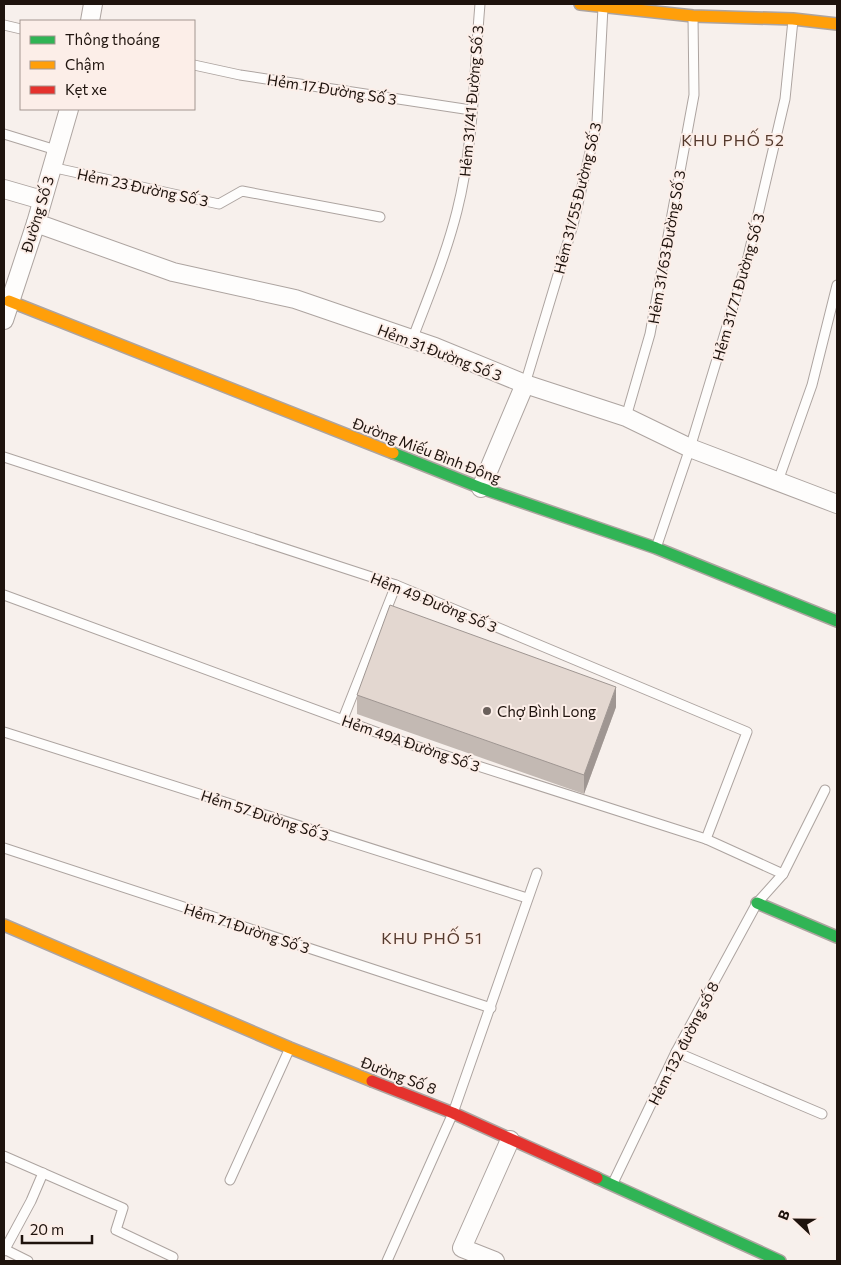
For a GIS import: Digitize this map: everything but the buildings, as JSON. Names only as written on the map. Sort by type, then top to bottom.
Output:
[{"type":"street","points":[[90,20],[93,4]]},
{"type":"street","points":[[580,4],[693,16],[793,19],[837,24]]},
{"type":"street","name":"Đường Số 3","points":[[4,320],[6,300],[36,223],[69,110]]},
{"type":"street","points":[[4,189],[42,200]]},
{"type":"street","name":"Hẻm 31 Đường Số 3","points":[[36,223],[173,272],[295,299],[412,340],[525,384],[626,417],[690,448],[837,504]]},
{"type":"street","name":"Đường Miếu Bình Đông","points":[[6,300],[481,488],[656,548],[837,621]]},
{"type":"street","points":[[481,488],[525,384]]},
{"type":"street","points":[[758,903],[837,937]]},
{"type":"street","name":"Đường Số 8","points":[[4,925],[290,1048],[454,1113],[780,1261]]},
{"type":"street","points":[[495,1261],[462,1248],[510,1140]]},
{"type":"lane","name":"Hẻm 31/41 Đường Số 3","points":[[412,340],[457,212],[468,152],[480,4]]},
{"type":"lane","name":"Hẻm 31/55 Đường Số 3","points":[[525,384],[572,224],[598,122],[603,6]]},
{"type":"lane","name":"Hẻm 31/63 Đường Số 3","points":[[626,417],[650,334],[694,95],[693,16]]},
{"type":"lane","name":"Hẻm 31/71 Đường Số 3","points":[[656,548],[690,448],[748,258],[785,99],[793,19]]},
{"type":"lane","points":[[4,26],[20,29]]},
{"type":"lane","name":"Hẻm 17 Đường Số 3","points":[[195,65],[240,75],[471,110]]},
{"type":"lane","points":[[4,134],[56,150]]},
{"type":"lane","name":"Hẻm 23 Đường Số 3","points":[[51,167],[219,204],[242,192],[380,217]]},
{"type":"lane","points":[[778,481],[812,385],[837,284]]},
{"type":"lane","name":"Hẻm 49 Đường Số 3","points":[[4,457],[396,585],[747,732],[706,839]]},
{"type":"lane","points":[[343,719],[396,585]]},
{"type":"lane","name":"Hẻm 49A Đường Số 3","points":[[4,595],[403,742],[706,839],[783,874]]},
{"type":"lane","name":"Hẻm 57 Đường Số 3","points":[[4,732],[527,898]]},
{"type":"lane","points":[[758,903],[783,874],[825,790]]},
{"type":"lane","name":"Hẻm 71 Đường Số 3","points":[[4,848],[491,1008]]},
{"type":"lane","points":[[387,1261],[454,1113],[537,873]]},
{"type":"lane","name":"Hẻm 132 đường số 8","points":[[612,1184],[676,1052],[758,903]]},
{"type":"lane","points":[[230,1180],[290,1048]]},
{"type":"lane","points":[[676,1052],[822,1114]]},
{"type":"lane","points":[[4,1156],[122,1208],[116,1230],[173,1257]]},
{"type":"lane","points":[[28,1261],[4,1250],[31,1201],[43,1173]]},
{"type":"traffic: fast","points":[[393,453],[481,488],[656,548],[837,621]]},
{"type":"traffic: fast","points":[[757,903],[837,937]]},
{"type":"traffic: fast","points":[[597,1178],[780,1261]]},
{"type":"traffic: slow","points":[[580,4],[693,16],[793,19],[837,24]]},
{"type":"traffic: slow","points":[[9,301],[393,453]]},
{"type":"traffic: slow","points":[[4,925],[290,1048],[372,1081]]},
{"type":"traffic: jam","points":[[372,1081],[453,1113],[597,1178]]},
{"type":"place","name":"Chợ Bình Long","points":[[487,711]]},
{"type":"district","name":"KHU PHỐ 52","points":[[733,139]]},
{"type":"district","name":"KHU PHỐ 51","points":[[432,937]]}]
